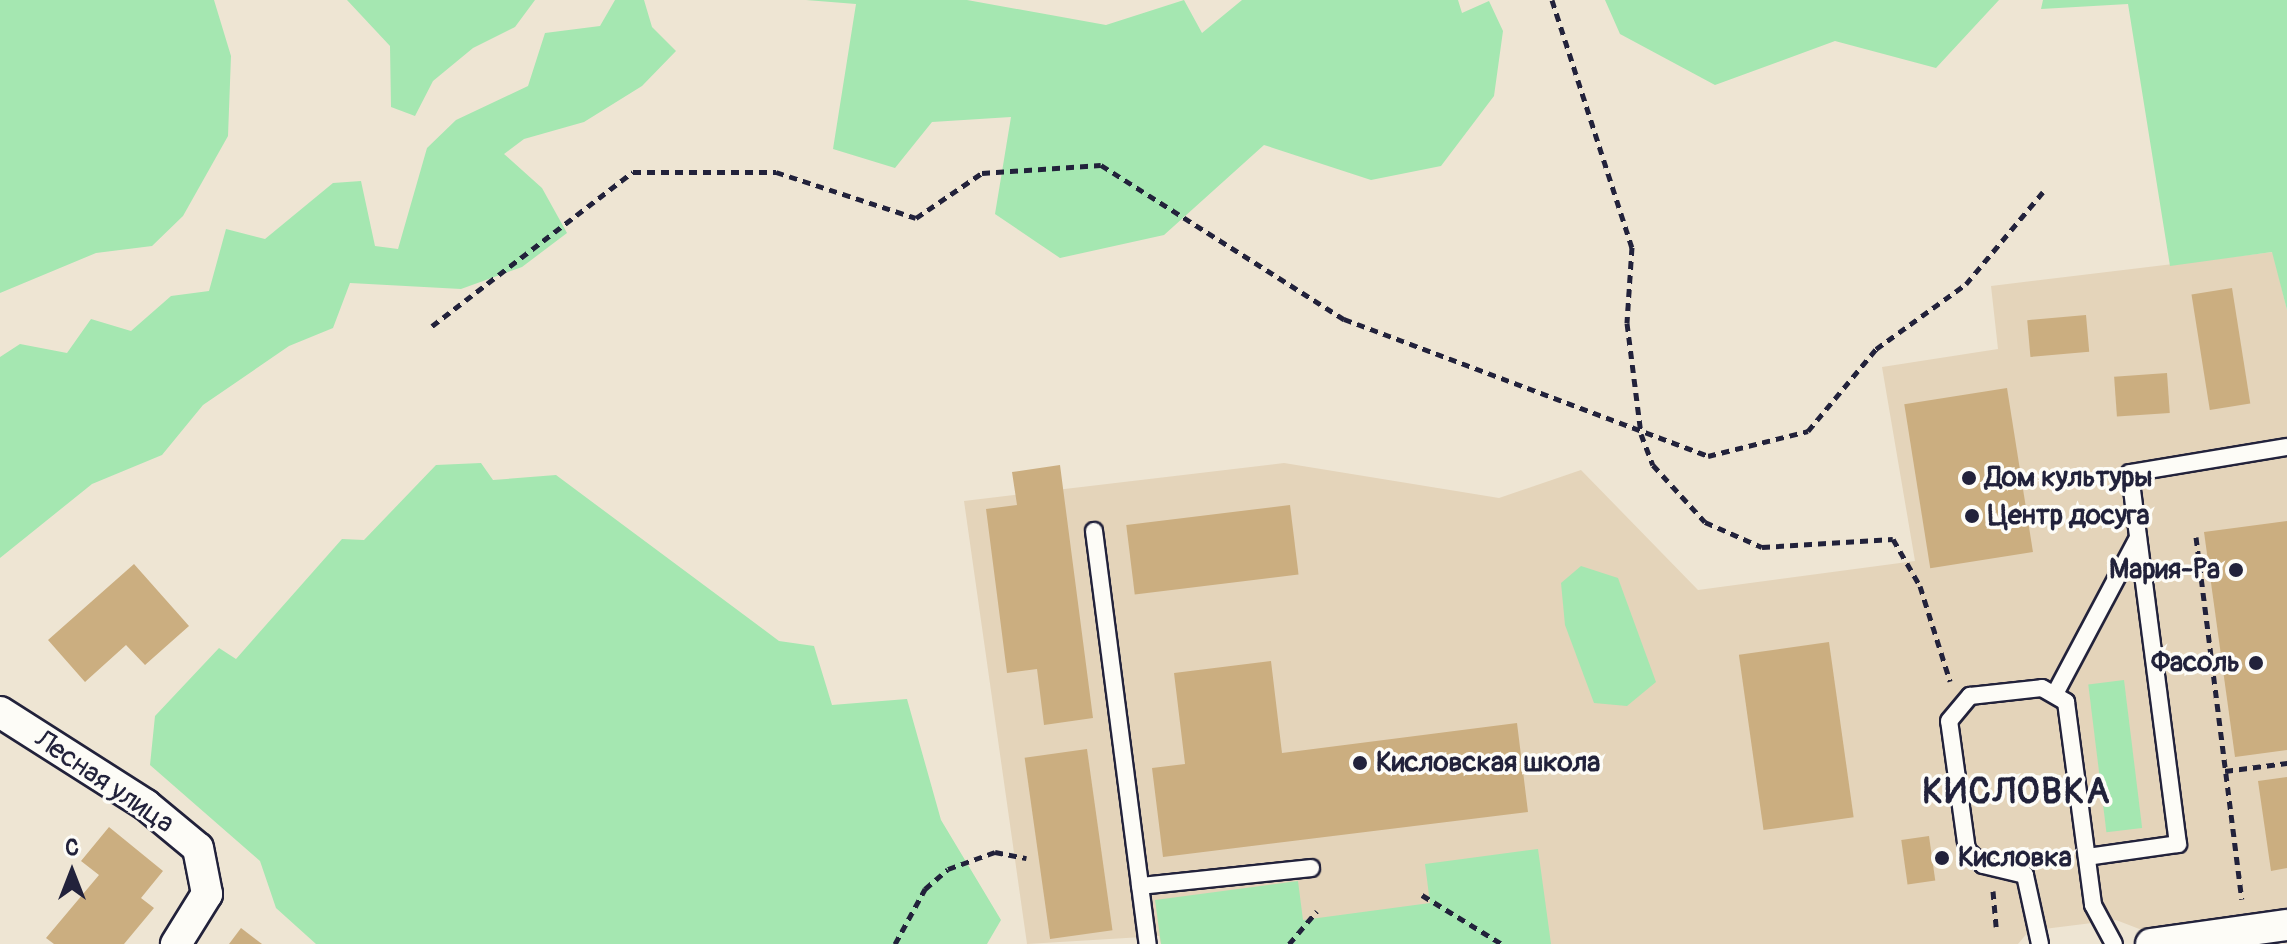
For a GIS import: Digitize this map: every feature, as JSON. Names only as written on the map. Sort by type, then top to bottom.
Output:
[{"type":"street","name":"Лесная улица","points":[[0,712],[146,805],[198,848],[207,894],[176,944]]},
{"type":"street","points":[[2151,944],[2287,925]]},
{"type":"lane","points":[[2087,857],[2178,844],[2130,473],[2287,447]]},
{"type":"lane","points":[[1094,531],[1148,944]]},
{"type":"lane","points":[[2056,692],[2138,538]]},
{"type":"lane","points":[[2040,944],[2025,875],[1991,866],[1972,857],[1966,843],[1949,729],[1955,705],[1970,696],[2056,692]]},
{"type":"lane","points":[[2056,692],[2068,709],[2095,915],[2114,944]]},
{"type":"lane","points":[[1140,886],[1311,868]]},
{"type":"path","points":[[1552,0],[1632,247],[1627,323],[1641,434],[1665,482],[1705,522],[1762,547],[1893,539],[1941,638],[1955,705]]},
{"type":"path","points":[[432,326],[633,172],[776,172],[916,218],[982,173],[1101,165],[1344,319],[1641,434],[1708,456],[1808,431],[1876,349],[1966,284],[2043,192]]},
{"type":"path","points":[[2196,537],[2246,931]]},
{"type":"path","points":[[2225,771],[2287,763]]},
{"type":"path","points":[[895,944],[925,889],[948,869],[995,852],[1026,858]]},
{"type":"path","points":[[1991,866],[1996,927]]},
{"type":"path","points":[[1422,895],[1502,944]]},
{"type":"path","points":[[1289,944],[1317,911]]},
{"type":"shaded area","points":[[2273,252],[2287,310],[2287,910],[2142,930],[2116,920],[2029,931],[2018,944],[1161,944],[1159,936],[1027,944],[964,501],[1284,463],[1499,498],[1581,470],[1698,590],[1915,561],[1882,367],[1998,349],[1991,286]]},
{"type":"green space","points":[[0,0],[214,0],[231,56],[228,136],[183,216],[152,246],[96,253],[0,293]]},
{"type":"green space","points":[[347,0],[535,0],[515,27],[473,48],[433,81],[415,116],[391,107],[390,46]]},
{"type":"green space","points":[[615,0],[644,0],[652,27],[676,51],[642,86],[584,122],[524,139],[504,154],[542,188],[567,233],[522,267],[461,289],[350,283],[333,328],[289,346],[203,405],[162,455],[92,484],[0,558],[0,357],[20,344],[67,353],[91,319],[131,331],[171,296],[209,291],[226,229],[265,239],[333,183],[361,181],[375,246],[398,249],[427,148],[456,120],[528,86],[545,33],[600,26]]},
{"type":"green space","points":[[806,0],[967,0],[1106,25],[1184,0],[1202,33],[1242,0],[1458,0],[1462,13],[1489,1],[1503,31],[1494,96],[1441,166],[1371,180],[1264,145],[1164,235],[1060,258],[995,214],[1011,117],[932,122],[895,168],[833,149],[856,4]]},
{"type":"green space","points":[[1605,0],[1999,0],[1936,68],[1835,41],[1715,85],[1620,34]]},
{"type":"green space","points":[[2043,0],[2287,0],[2287,310],[2272,252],[2170,266],[2128,4],[2041,9]]},
{"type":"green space","points":[[481,463],[493,480],[556,475],[779,641],[814,646],[832,705],[907,699],[941,820],[1001,920],[987,944],[316,944],[276,908],[260,861],[150,765],[155,716],[219,648],[236,659],[342,539],[364,540],[436,465]]},
{"type":"green space","points":[[1581,566],[1618,578],[1656,682],[1627,706],[1594,703],[1565,625],[1561,583]]},
{"type":"green space","points":[[2124,680],[2142,828],[2106,832],[2088,684]]},
{"type":"green space","points":[[1538,849],[1551,944],[1161,944],[1155,900],[1298,881],[1303,920],[1430,903],[1425,864]]},
{"type":"building","points":[[2232,288],[2250,404],[2210,410],[2192,294]]},
{"type":"building","points":[[2086,315],[2089,352],[2030,357],[2027,320]]},
{"type":"building","points":[[2167,373],[2170,413],[2117,417],[2114,377]]},
{"type":"building","name":"Дом культуры","points":[[2007,388],[2033,552],[1930,568],[1904,404]]},
{"type":"building","points":[[1060,465],[1093,718],[1044,725],[1037,669],[1007,673],[986,509],[1017,505],[1012,472]]},
{"type":"building","points":[[1290,505],[1299,574],[1135,595],[1126,525]]},
{"type":"building","points":[[2287,521],[2287,750],[2235,757],[2204,532]]},
{"type":"building","points":[[134,564],[189,626],[145,665],[126,645],[85,682],[48,640]]},
{"type":"building","points":[[1829,642],[1854,817],[1764,830],[1739,655]]},
{"type":"building","points":[[1271,661],[1282,753],[1517,723],[1528,812],[1163,857],[1152,768],[1185,764],[1174,673]]},
{"type":"building","points":[[1087,749],[1112,930],[1050,939],[1025,758]]},
{"type":"building","points":[[2287,777],[2287,868],[2271,871],[2258,781]]},
{"type":"building","points":[[109,827],[163,871],[141,898],[154,908],[124,944],[54,944],[46,938],[99,875],[81,861]]},
{"type":"building","points":[[1929,836],[1935,881],[1908,884],[1901,840]]},
{"type":"building","points":[[241,928],[262,944],[229,944]]},
{"type":"place","name":"Дом культуры","points":[[1969,478]]},
{"type":"place","name":"Центр досуга","points":[[1972,516]]},
{"type":"place","name":"Мария-Ра","points":[[2236,570]]},
{"type":"place","name":"Фасоль","points":[[2256,663]]},
{"type":"place","name":"Кисловская школа","points":[[1360,763]]},
{"type":"place","name":"Кисловка","points":[[1942,858]]},
{"type":"district","name":"КИСЛОВКА","points":[[2017,792]]}]
